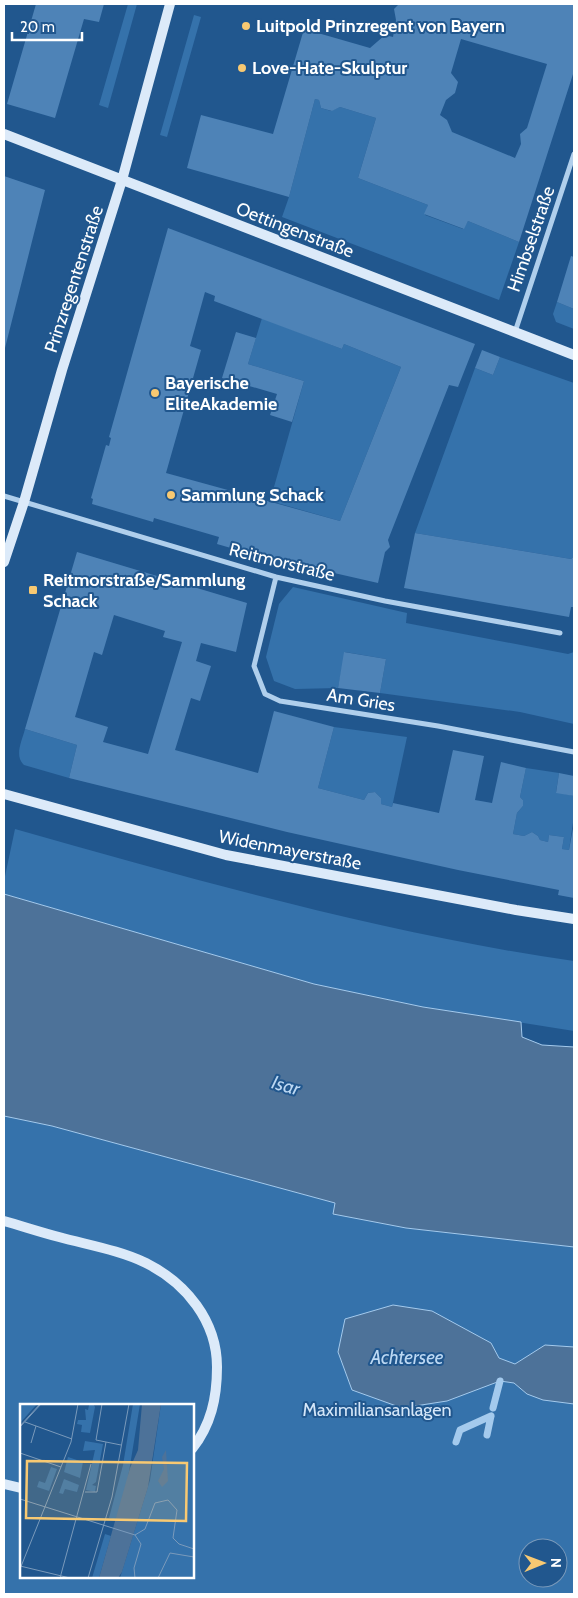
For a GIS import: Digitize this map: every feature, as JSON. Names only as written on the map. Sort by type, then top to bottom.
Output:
[{"type":"main road","name":"Prinzregentenstraße","points":[[4,562],[122,180],[170,4]]},
{"type":"main road","name":"Oettingenstraße","points":[[4,134],[574,355]]},
{"type":"main road","name":"Widenmayerstraße","points":[[4,794],[226,856],[574,919]]},
{"type":"main road","points":[[4,1221],[123,1254],[147,1263],[176,1281],[200,1307],[211,1331],[217,1356],[217,1384],[209,1421],[204,1434],[194,1446]]},
{"type":"main road","points":[[4,1484],[20,1488]]},
{"type":"street","name":"Himbselstraße","points":[[515,332],[574,154]]},
{"type":"street","name":"Reitmorstraße","points":[[4,496],[276,577],[385,601],[560,633]]},
{"type":"street","name":"Am Gries","points":[[276,577],[254,666],[265,694],[280,701],[438,726],[574,752]]},
{"type":"green space","points":[[128,4],[137,4],[108,108],[99,105]]},
{"type":"green space","points":[[194,15],[201,17],[167,137],[160,135]]},
{"type":"green space","points":[[315,99],[319,100],[321,108],[331,111],[340,107],[376,118],[358,178],[428,205],[425,215],[463,229],[468,221],[519,242],[499,300],[282,217]]},
{"type":"green space","points":[[557,302],[574,309],[574,329],[556,322],[553,314]]},
{"type":"green space","points":[[262,318],[342,349],[344,344],[401,367],[340,521],[270,501],[304,381],[248,364]]},
{"type":"green space","points":[[500,357],[574,383],[574,556],[571,559],[415,533],[475,368],[493,375]]},
{"type":"green space","points":[[293,587],[407,613],[406,623],[568,654],[574,652],[574,724],[520,712],[380,693],[386,659],[345,652],[338,688],[295,689],[274,681],[266,657],[279,604]]},
{"type":"green space","points":[[334,727],[407,737],[392,807],[381,804],[381,798],[375,792],[368,793],[364,800],[318,788]]},
{"type":"green space","points":[[25,729],[77,745],[69,778],[24,765],[19,753]]},
{"type":"green space","points":[[526,768],[559,773],[556,792],[574,796],[574,816],[569,850],[562,849],[564,837],[549,835],[548,842],[540,840],[532,832],[524,836],[513,834],[517,813],[523,806],[523,800],[520,797]]},
{"type":"green space","points":[[15,829],[153,868],[363,921],[503,950],[574,961],[574,1031],[423,1007],[314,984],[4,894],[4,881]]},
{"type":"green space","name":"Maximiliansanlagen","points":[[4,1116],[52,1126],[335,1203],[334,1214],[406,1228],[574,1247],[574,1594],[4,1594]]},
{"type":"water","name":"Isar","points":[[4,894],[314,984],[423,1007],[521,1022],[522,1037],[542,1045],[574,1047],[574,1247],[406,1228],[333,1214],[335,1203],[52,1126],[4,1116]]},
{"type":"water","name":"Achtersee","points":[[393,1305],[432,1311],[491,1343],[499,1358],[515,1364],[545,1345],[574,1347],[574,1404],[543,1400],[527,1394],[514,1383],[500,1381],[447,1401],[402,1408],[352,1390],[338,1352],[345,1319]]},
{"type":"building","points":[[36,4],[104,4],[99,22],[84,19],[55,118],[7,104]]},
{"type":"building","points":[[574,4],[574,71],[519,242],[468,221],[464,229],[424,214],[428,205],[358,178],[376,118],[340,107],[332,111],[321,108],[319,100],[315,99],[289,197],[187,168],[201,115],[273,134],[304,29],[370,48],[385,35],[393,37],[396,20],[394,9],[398,5]],"holes":[[[461,39],[547,64],[527,128],[520,134],[521,144],[515,158],[452,132],[447,120],[440,115],[446,100],[455,93],[458,82],[451,73]]]},
{"type":"building","points":[[4,176],[45,190],[4,352]]},
{"type":"building","points":[[168,228],[475,344],[458,387],[449,385],[388,540],[390,547],[385,552],[378,583],[255,555],[217,544],[219,537],[154,518],[153,522],[92,504],[93,499],[91,498],[106,445],[109,446],[111,438],[109,437]],"holes":[[[205,292],[215,296],[214,301],[342,349],[344,344],[401,367],[340,521],[166,473],[201,350],[190,346]]]},
{"type":"building","points":[[571,256],[574,257],[574,309],[557,302]]},
{"type":"building","points":[[236,332],[256,338],[248,364],[304,381],[292,422],[270,415],[277,394],[222,378]]},
{"type":"building","points":[[482,350],[500,357],[493,375],[475,368]]},
{"type":"building","points":[[415,533],[571,559],[574,556],[574,607],[571,607],[569,617],[404,588]]},
{"type":"building","points":[[77,552],[247,603],[236,652],[201,643],[196,661],[211,666],[200,701],[191,698],[175,750],[258,773],[274,711],[334,727],[318,788],[364,800],[368,793],[375,792],[381,798],[381,804],[392,807],[393,803],[439,813],[453,750],[484,756],[475,800],[492,803],[501,762],[526,768],[520,797],[523,800],[523,806],[517,813],[513,834],[524,836],[532,832],[540,840],[548,842],[549,835],[564,837],[562,849],[569,850],[574,823],[574,898],[558,895],[559,890],[458,870],[287,832],[69,778],[77,745],[25,729]],"holes":[[[114,615],[165,631],[163,637],[182,642],[148,754],[103,742],[108,727],[75,717],[94,652],[102,655]]]},
{"type":"building","points":[[344,652],[386,659],[380,693],[338,688]]},
{"type":"building","points":[[559,773],[574,776],[574,796],[556,793]]},
{"type":"waterway","points":[[493,1408],[500,1381]]},
{"type":"waterway","points":[[487,1435],[491,1416]]},
{"type":"waterway","points":[[456,1442],[460,1430],[491,1416]]},
{"type":"place","name":"Luitpold Prinzregent von Bayern","points":[[246,26]]},
{"type":"place","name":"Love-Hate-Skulptur","points":[[242,68]]},
{"type":"place","name":"Bayerische EliteAkademie","points":[[155,393]]},
{"type":"place","name":"Sammlung Schack","points":[[171,495]]},
{"type":"place","name":"Reitmorstraße/Sammlung Schack","points":[[33,590]]}]
